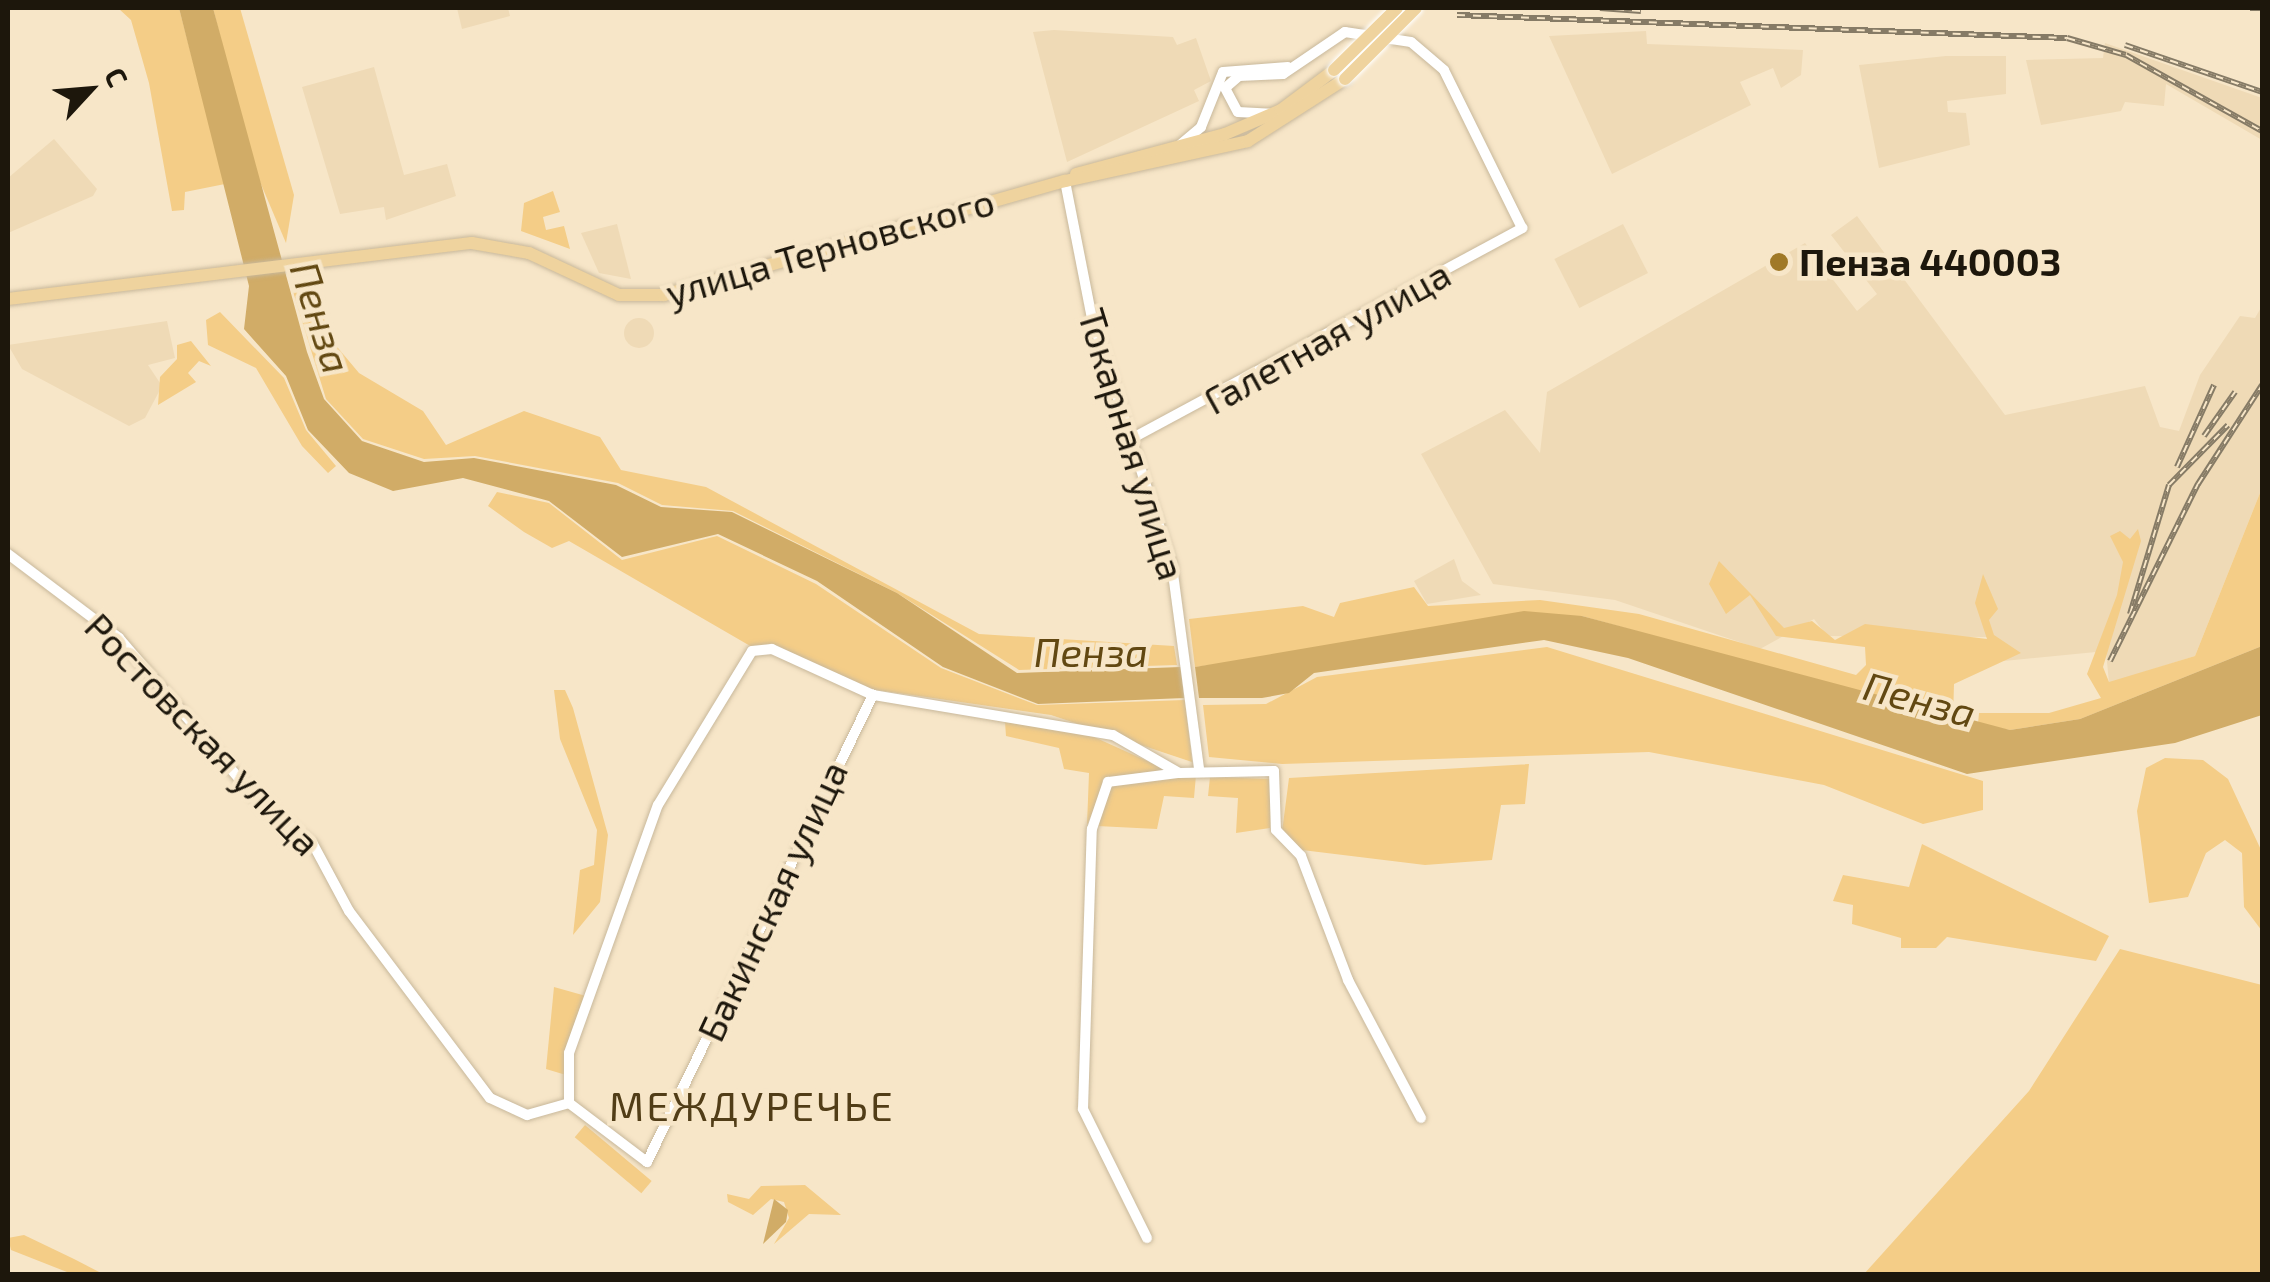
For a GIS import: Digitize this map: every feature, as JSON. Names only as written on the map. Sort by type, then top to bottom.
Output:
[{"type":"main road","points":[[1066,181],[1272,114],[1340,74],[1397,8]]},
{"type":"main road","points":[[1066,181],[1248,141],[1340,74],[1416,8]]},
{"type":"main road","name":"улица Терновского","points":[[8,299],[492,245],[643,298],[1066,181]]},
{"type":"street","name":"Галетная улица","points":[[1129,440],[1194,412],[1522,228],[1433,53],[1364,30],[1328,40],[1299,65]]},
{"type":"street","points":[[1272,114],[1238,112],[1224,88],[1239,76],[1272,78],[1299,65]]},
{"type":"street","points":[[1181,144],[1201,127],[1222,72],[1299,65]]},
{"type":"street","name":"Токарная улица","points":[[1066,181],[1092,318],[1172,566],[1188,660],[1199,768]]},
{"type":"street","name":"Ростовская улица","points":[[8,554],[119,638],[259,802],[313,844],[349,912],[490,1098],[527,1115],[568,1102]]},
{"type":"street","points":[[568,1102],[569,1053],[658,806],[752,650],[772,650],[873,695],[1080,726],[1178,772]]},
{"type":"street","name":"Бакинская улица","points":[[568,1102],[647,1162],[873,695]]},
{"type":"street","points":[[1148,1238],[1084,1109],[1092,828],[1108,782],[1199,768],[1274,772],[1276,830],[1301,856],[1348,980],[1421,1118]]},
{"type":"shaded area","points":[[118,8],[179,8],[225,184],[185,192],[184,210],[172,211],[149,83],[131,20]]},
{"type":"shaded area","points":[[179,8],[213,8],[307,352],[324,399],[362,441],[424,462],[474,458],[616,485],[661,507],[732,512],[897,593],[1017,673],[1181,667],[1184,698],[1038,704],[943,667],[817,581],[718,534],[622,557],[549,501],[463,478],[393,491],[349,473],[308,430],[286,376],[244,329],[249,286]]},
{"type":"shaded area","points":[[213,8],[240,8],[294,195],[286,243],[252,163]]},
{"type":"shaded area","points":[[457,8],[508,8],[510,16],[462,29]]},
{"type":"shaded area","points":[[1646,31],[1647,44],[1803,50],[1801,75],[1781,88],[1773,68],[1740,82],[1751,105],[1612,174],[1549,36]]},
{"type":"shaded area","points":[[1033,32],[1173,37],[1177,45],[1196,38],[1211,81],[1194,90],[1199,101],[1067,162]]},
{"type":"shaded area","points":[[2105,43],[2262,98],[2262,140],[2166,84],[2164,106],[2125,102],[2121,111],[2041,125],[2026,60],[2103,58]]},
{"type":"shaded area","points":[[1946,56],[2006,56],[2006,94],[1947,101],[1948,112],[1966,113],[1970,145],[1879,168],[1859,65]]},
{"type":"shaded area","points":[[374,67],[404,175],[447,164],[456,196],[386,220],[384,207],[340,214],[302,87]]},
{"type":"shaded area","points":[[54,139],[97,189],[93,196],[8,233],[8,178]]},
{"type":"shaded area","points":[[553,191],[560,212],[543,217],[546,230],[564,226],[570,249],[521,231],[524,203]]},
{"type":"shaded area","points":[[1857,216],[2005,415],[2145,386],[2160,427],[2179,431],[2200,375],[2240,316],[2255,318],[2262,306],[2262,488],[2195,656],[2109,683],[2106,651],[2004,661],[1989,637],[1827,636],[1814,619],[1760,649],[1615,600],[1493,584],[1421,454],[1505,410],[1540,453],[1547,392],[1805,243],[1857,311],[1877,294],[1831,235]]},
{"type":"shaded area","points":[[617,224],[631,279],[599,273],[581,233]]},
{"type":"shaded area","points":[[1623,224],[1648,273],[1579,308],[1554,259]]},
{"type":"shaded area","points":[[291,285],[312,288],[333,342],[359,373],[423,411],[446,445],[524,411],[600,437],[621,470],[706,487],[979,634],[1174,646],[1177,665],[1019,670],[897,593],[733,511],[662,505],[618,483],[475,456],[424,459],[363,439],[326,399]]},
{"type":"shaded area","points":[[220,312],[284,378],[306,430],[336,466],[328,473],[302,446],[256,368],[208,345],[206,320]]},
{"type":"shaded area","points":[[639,318],[653,327],[654,333],[645,347],[639,348],[625,339],[624,333],[633,319]]},
{"type":"shaded area","points":[[167,321],[175,358],[148,365],[162,386],[145,418],[129,426],[22,369],[8,345]]},
{"type":"shaded area","points":[[191,341],[211,366],[199,361],[188,373],[196,382],[158,405],[160,377],[177,359],[177,345]]},
{"type":"shaded area","points":[[2262,488],[2262,646],[2080,719],[2010,730],[1978,724],[1979,713],[2049,713],[2101,698],[2087,674],[2117,595],[2123,562],[2110,536],[2120,531],[2130,539],[2138,529],[2141,541],[2103,667],[2109,682],[2195,656]]},
{"type":"shaded area","points":[[497,492],[549,503],[622,560],[717,536],[816,584],[941,668],[1037,705],[1185,700],[1192,762],[1051,715],[863,688],[776,645],[752,647],[569,541],[552,548],[524,532],[488,506]]},
{"type":"shaded area","points":[[1454,559],[1462,581],[1481,595],[1427,604],[1414,581]]},
{"type":"shaded area","points":[[1719,561],[1784,628],[1812,621],[1835,640],[1865,624],[1987,639],[1975,603],[1983,574],[1998,609],[1989,620],[1994,635],[2021,653],[1954,684],[1953,719],[1582,616],[1195,667],[1189,619],[1303,606],[1334,617],[1340,603],[1414,587],[1428,606],[1540,600],[1639,614],[1856,675],[1866,665],[1865,647],[1776,636],[1750,595],[1726,614],[1709,584]]},
{"type":"shaded area","points":[[1524,611],[1582,616],[2010,730],[2080,719],[2262,646],[2262,715],[2175,743],[1967,774],[1628,658],[1544,640],[1314,673],[1289,693],[1262,698],[1199,698],[1195,667]]},
{"type":"shaded area","points":[[1547,647],[1983,781],[1983,810],[1923,824],[1824,785],[1649,752],[1282,764],[1209,757],[1203,705],[1266,704],[1317,677]]},
{"type":"shaded area","points":[[554,690],[565,690],[573,708],[608,835],[600,902],[573,935],[580,870],[594,865],[597,830],[560,739]]},
{"type":"shaded area","points":[[1005,722],[1083,732],[1167,770],[1108,777],[1087,825],[1089,773],[1064,769],[1059,748],[1006,736]]},
{"type":"shaded area","points":[[2165,758],[2203,760],[2228,779],[2262,852],[2262,931],[2244,907],[2242,853],[2225,840],[2206,853],[2188,897],[2149,903],[2137,811],[2146,768]]},
{"type":"shaded area","points":[[1529,764],[1525,804],[1501,805],[1492,860],[1425,865],[1302,850],[1282,832],[1289,778]]},
{"type":"shaded area","points":[[1196,775],[1194,798],[1164,796],[1157,829],[1097,826],[1111,786]]},
{"type":"shaded area","points":[[1210,777],[1274,779],[1270,828],[1236,833],[1238,798],[1208,796]]},
{"type":"shaded area","points":[[1922,844],[2109,936],[2096,961],[1947,937],[1936,948],[1901,948],[1901,938],[1852,924],[1853,905],[1833,901],[1843,875],[1909,887]]},
{"type":"shaded area","points":[[2120,949],[2262,985],[2262,1274],[1864,1274],[2029,1091]]},
{"type":"shaded area","points":[[554,987],[586,996],[566,1075],[546,1069]]},
{"type":"shaded area","points":[[585,1125],[652,1181],[641,1193],[575,1137]]},
{"type":"shaded area","points":[[805,1185],[841,1215],[809,1214],[774,1244],[789,1218],[784,1202],[771,1199],[753,1215],[728,1202],[727,1194],[749,1199],[761,1186]]},
{"type":"shaded area","points":[[774,1199],[788,1210],[786,1222],[763,1244]]},
{"type":"shaded area","points":[[24,1235],[103,1274],[72,1274],[11,1250],[8,1238]]},
{"type":"railway","points":[[1600,8],[1641,11]]},
{"type":"railway","points":[[2250,8],[2262,8]]},
{"type":"railway","points":[[1457,15],[2067,38],[2126,55],[2262,131]]},
{"type":"railway","points":[[2125,45],[2262,92]]},
{"type":"railway","points":[[2177,467],[2214,385]]},
{"type":"railway","points":[[2110,661],[2198,484],[2262,385]]},
{"type":"railway","points":[[2204,436],[2235,392]]},
{"type":"railway","points":[[2130,614],[2169,485],[2228,425]]},
{"type":"place","name":"Пенза 440003","points":[[1779,262]]},
{"type":"district","name":"МЕЖДУРЕЧЬЕ","points":[[752,1105]]},
{"type":"water label","name":"Пенза","points":[[322,317]]},
{"type":"water label","name":"Пенза","points":[[1091,651]]},
{"type":"water label","name":"Пенза","points":[[1920,698]]}]
